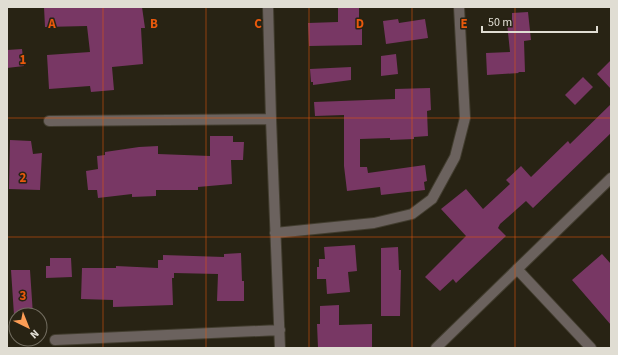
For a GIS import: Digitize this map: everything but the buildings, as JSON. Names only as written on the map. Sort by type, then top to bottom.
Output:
[{"type":"street","points":[[268,7],[280,348]]},
{"type":"street","points":[[276,233],[374,223],[412,214],[432,199],[455,157],[465,118],[459,7]]},
{"type":"street","points":[[49,121],[271,119]]},
{"type":"street","points":[[436,348],[611,178]]},
{"type":"street","points":[[517,269],[591,348]]},
{"type":"street","points":[[55,340],[280,330]]}]
